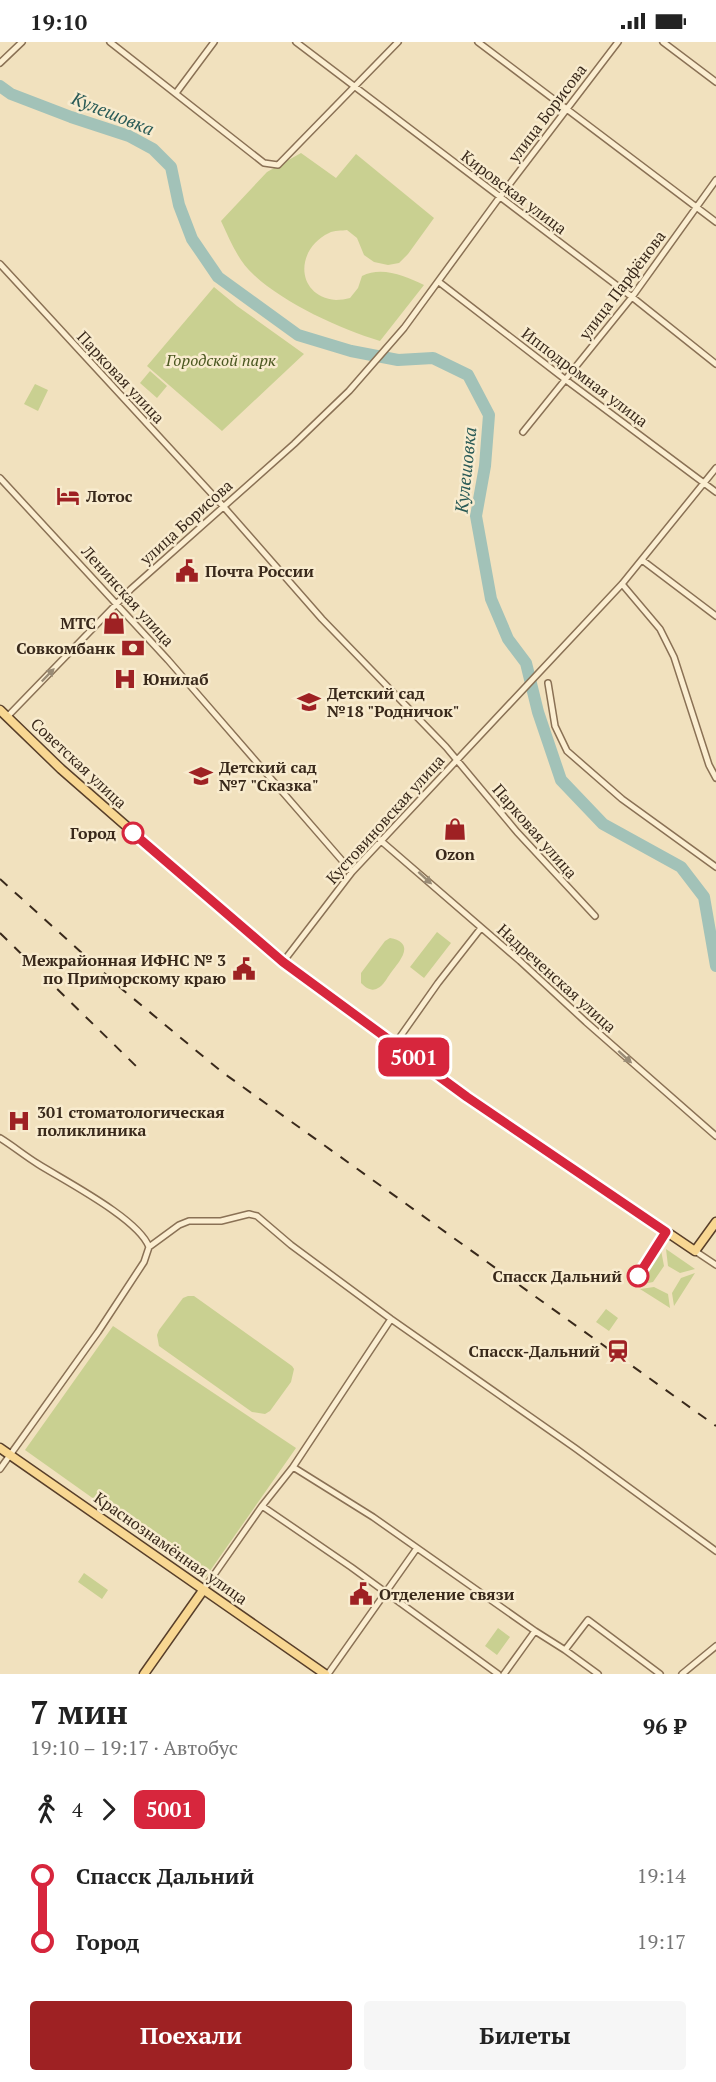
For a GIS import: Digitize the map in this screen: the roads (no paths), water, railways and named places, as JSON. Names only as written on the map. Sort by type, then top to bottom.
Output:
[{"type":"main road","name":"Советская улица","points":[[0,710],[61,769],[283,962],[467,1097],[695,1251]]},
{"type":"main road","points":[[695,1251],[716,1222]]},
{"type":"main road","name":"Краснознамённая улица","points":[[0,1448],[326,1674]]},
{"type":"main road","points":[[144,1674],[204,1589]]},
{"type":"street","points":[[0,63],[22,42]]},
{"type":"street","points":[[110,42],[264,163],[278,165],[398,42]]},
{"type":"street","points":[[176,93],[214,42]]},
{"type":"street","name":"Кировская улица","points":[[296,42],[632,297],[716,364]]},
{"type":"street","points":[[478,42],[716,222]]},
{"type":"street","name":"улица Борисова","points":[[7,717],[131,589],[294,444],[362,377],[439,282],[499,198],[618,42]]},
{"type":"street","points":[[663,42],[716,82]]},
{"type":"street","name":"улица Парфёнова","points":[[523,432],[632,297],[716,180]]},
{"type":"street","name":"Парковая улица","points":[[0,264],[223,506],[308,603],[457,760],[517,832],[595,916]]},
{"type":"street","name":"Ипподромная улица","points":[[439,282],[716,492]]},
{"type":"street","points":[[716,468],[622,584],[656,624],[674,657],[709,765],[716,778]]},
{"type":"street","name":"Ленинская улица","points":[[0,478],[117,604],[352,872]]},
{"type":"street","points":[[642,560],[716,616]]},
{"type":"street","name":"Кустовиновская улица","points":[[283,962],[352,872],[380,840],[622,584]]},
{"type":"street","points":[[548,683],[555,726],[567,751],[622,799],[716,867]]},
{"type":"street","name":"Надреченская улица","points":[[380,840],[716,1136]]},
{"type":"street","points":[[395,1044],[481,928]]},
{"type":"street","points":[[0,1138],[110,1208],[138,1231],[149,1247]]},
{"type":"street","points":[[0,1470],[67,1378],[144,1262],[149,1247],[179,1225],[189,1221],[221,1221],[249,1214],[257,1216],[291,1245],[391,1319],[716,1551]]},
{"type":"street","name":"Советская улица","points":[[695,1251],[716,1265]]},
{"type":"street","points":[[204,1589],[262,1506],[293,1467],[391,1319]]},
{"type":"street","points":[[293,1467],[373,1517],[598,1674]]},
{"type":"street","points":[[262,1506],[498,1674]]},
{"type":"street","points":[[326,1674],[417,1548]]},
{"type":"street","points":[[565,1650],[588,1620],[660,1674]]},
{"type":"street","points":[[504,1674],[535,1631]]},
{"type":"street","points":[[682,1674],[716,1646]]},
{"type":"waterway","name":"Кулешовка","points":[[0,86],[11,94],[129,136],[153,149],[171,167],[179,205],[192,239],[218,277],[298,335],[351,351],[398,360],[433,358],[468,375],[489,415],[485,466],[476,516],[491,599],[508,639],[526,663],[538,712],[561,780],[603,824],[681,867],[704,897],[716,966]]},
{"type":"railway","points":[[0,879],[123,990],[222,1072],[716,1426]]},
{"type":"railway","points":[[0,933],[138,1068]]},
{"type":"place","name":"Лотос","points":[[68,496]]},
{"type":"place","name":"Почта России","points":[[187,571]]},
{"type":"place","name":"МТС","points":[[114,623]]},
{"type":"place","name":"Совкомбанк","points":[[133,648]]},
{"type":"place","name":"Юнилаб","points":[[125,679]]},
{"type":"place","name":"Детский сад №18 \"Родничок\"","points":[[309,702]]},
{"type":"place","name":"Детский сад №7 \"Сказка\"","points":[[201,776]]},
{"type":"place","name":"Ozon","points":[[455,829]]},
{"type":"place","name":"Город","points":[[133,833]]},
{"type":"place","name":"Межрайонная ИФНС № 3 по Приморскому краю","points":[[244,969]]},
{"type":"place","name":"301 стоматологическая поликлиника","points":[[19,1121]]},
{"type":"place","name":"Спасск Дальний","points":[[638,1276]]},
{"type":"place","name":"Спасск-Дальний","points":[[618,1351]]},
{"type":"place","name":"Отделение связи","points":[[361,1594]]},
{"type":"park label","name":"Городской парк","points":[[221,360]]}]
